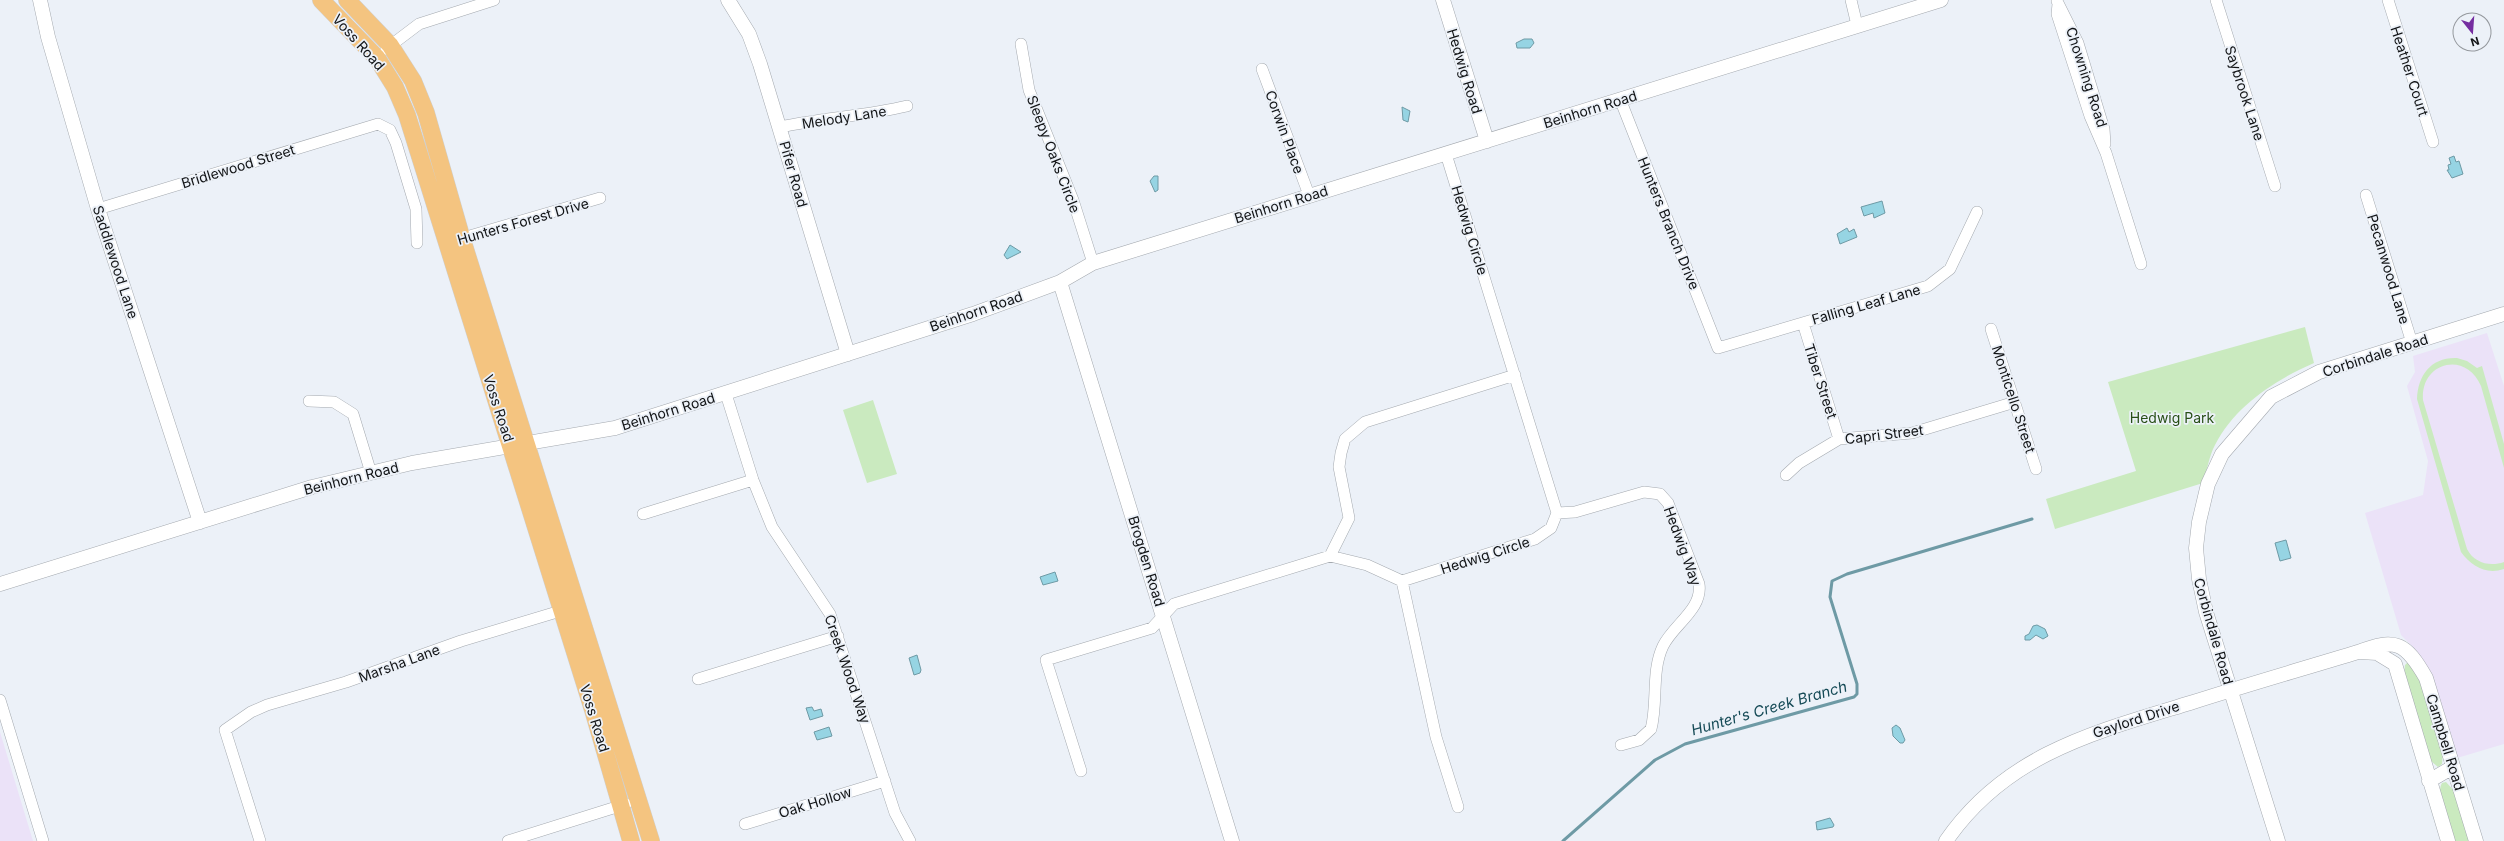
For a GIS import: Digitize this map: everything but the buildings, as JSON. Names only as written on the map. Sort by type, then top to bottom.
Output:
[{"type":"main road","name":"Voss Road","points":[[321,0],[377,58],[395,87],[407,115],[454,241],[570,608],[651,841]]},
{"type":"main road","name":"Voss Road","points":[[347,0],[390,45],[413,81],[426,113],[454,241]]},
{"type":"main road","name":"Voss Road","points":[[570,608],[631,841]]},
{"type":"street","name":"Saddlewood Lane","points":[[40,0],[48,37],[98,209],[200,522]]},
{"type":"street","points":[[377,58],[390,45],[419,24],[494,0]]},
{"type":"street","name":"Pifer Road","points":[[728,0],[748,34],[780,127],[848,354]]},
{"type":"street","name":"Hedwig Road","points":[[1443,0],[1487,141]]},
{"type":"street","points":[[1851,0],[1857,25]]},
{"type":"street","name":"Beinhorn Road","points":[[0,584],[312,488],[371,473],[412,463],[519,446],[615,428],[726,394],[973,314],[1060,282],[1094,263],[1941,0]]},
{"type":"street","name":"Saybrook Lane","points":[[2216,0],[2275,186]]},
{"type":"street","name":"Heather Court","points":[[2388,0],[2433,142]]},
{"type":"street","name":"Chowning Road","points":[[2058,2],[2057,14],[2085,102],[2106,153],[2141,264]]},
{"type":"street","name":"Sleepy Oaks Circle","points":[[1021,44],[1029,90],[1073,200],[1094,263]]},
{"type":"street","name":"Corwin Place","points":[[1262,69],[1309,195]]},
{"type":"street","name":"Hunters Branch Drive","points":[[1620,100],[1718,348]]},
{"type":"street","name":"Melody Lane","points":[[780,127],[804,122],[879,113],[907,106]]},
{"type":"street","name":"Bridlewood Street","points":[[98,209],[378,124],[390,130],[396,143],[416,209],[417,243]]},
{"type":"street","name":"Hedwig Circle","points":[[1402,581],[1535,539],[1551,528],[1556,513],[1515,375],[1446,154]]},
{"type":"street","name":"Pecanwood Lane","points":[[2366,195],[2412,343]]},
{"type":"street","name":"Hunters Forest Drive","points":[[454,241],[600,198]]},
{"type":"street","name":"Falling Leaf Lane","points":[[1718,348],[1928,286],[1950,269],[1977,212]]},
{"type":"street","name":"Brogden Road","points":[[1060,282],[1232,841]]},
{"type":"street","name":"Corbindale Road","points":[[2278,841],[2206,612],[2197,566],[2199,522],[2208,484],[2217,462],[2271,397],[2319,372],[2504,314]]},
{"type":"street","name":"Tiber Street","points":[[1803,323],[1839,439]]},
{"type":"street","name":"Monticello Street","points":[[1991,330],[2036,469]]},
{"type":"street","points":[[1330,556],[1349,518],[1339,466],[1345,439],[1354,429],[1365,422],[1515,375]]},
{"type":"street","name":"Creek Wood Way","points":[[726,394],[753,480],[772,527],[830,614],[895,813],[910,841]]},
{"type":"street","points":[[309,401],[334,402],[353,414],[371,473]]},
{"type":"street","name":"Capri Street","points":[[1786,475],[1803,460],[1839,439],[1912,433],[2015,402]]},
{"type":"street","points":[[643,514],[753,480]]},
{"type":"street","name":"Hedwig Way","points":[[1556,513],[1575,512],[1644,492],[1660,494],[1668,503],[1699,584],[1700,595],[1696,604],[1669,634],[1662,648],[1658,661],[1652,729],[1639,740],[1621,745]]},
{"type":"street","points":[[1081,771],[1046,660],[1152,628],[1163,614],[1174,604],[1330,556],[1367,565],[1402,581],[1436,737],[1458,808]]},
{"type":"street","name":"Marsha Lane","points":[[260,841],[225,730],[251,712],[267,705],[346,682],[461,641],[570,608]]},
{"type":"street","points":[[698,679],[838,636]]},
{"type":"street","name":"Gaylord Drive","points":[[1946,841],[1954,829],[1996,785],[2018,769],[2049,751],[2093,732],[2358,652],[2378,644],[2390,642],[2405,649]]},
{"type":"street","points":[[2395,664],[2405,649]]},
{"type":"street","name":"Campbell Road","points":[[2405,649],[2416,660],[2426,678],[2476,841]]},
{"type":"street","name":"Gaylord Drive","points":[[2358,652],[2377,653],[2395,664]]},
{"type":"street","name":"Campbell Road","points":[[2395,664],[2448,841]]},
{"type":"street","points":[[0,700],[43,841]]},
{"type":"street","points":[[2429,781],[2453,767]]},
{"type":"street","name":"Oak Hollow","points":[[745,824],[885,781]]},
{"type":"street","points":[[508,841],[638,800]]},
{"type":"shaded area","points":[[2487,333],[2504,386],[2504,744],[2457,758],[2423,661],[2416,650],[2401,635],[2365,513],[2423,495],[2428,461],[2407,386],[2415,372],[2413,356]]},
{"type":"shaded area","points":[[0,732],[33,841],[0,841]]},
{"type":"green space","name":"Hedwig Park","points":[[2305,327],[2314,363],[2271,386],[2245,406],[2233,418],[2223,431],[2213,449],[2203,483],[2055,529],[2046,499],[2136,471],[2108,382]]},
{"type":"green space","points":[[2448,358],[2457,358],[2467,361],[2477,368],[2482,366],[2504,444],[2504,468],[2481,386],[2474,375],[2465,368],[2455,365],[2445,365],[2436,369],[2429,377],[2424,387],[2423,400],[2467,549],[2474,558],[2483,563],[2493,564],[2504,562],[2504,569],[2497,571],[2485,570],[2474,565],[2461,552],[2417,399],[2420,382],[2428,369],[2433,364],[2440,361]]},
{"type":"green space","points":[[873,400],[897,474],[867,483],[843,410]]},
{"type":"green space","points":[[2408,662],[2418,669],[2443,751],[2442,764],[2438,767],[2431,761],[2404,674],[2405,665]]},
{"type":"green space","points":[[2446,782],[2456,793],[2470,841],[2455,841],[2446,820],[2441,804],[2440,789],[2442,783]]},
{"type":"water","points":[[1524,39],[1532,39],[1534,43],[1530,48],[1517,48],[1516,43]]},
{"type":"water","points":[[1402,107],[1410,111],[1408,122],[1403,120]]},
{"type":"water","points":[[2454,156],[2456,162],[2459,161],[2463,174],[2452,178],[2447,170],[2449,170],[2448,165],[2451,164],[2449,158]]},
{"type":"water","points":[[1154,176],[1158,176],[1158,190],[1155,192],[1150,181]]},
{"type":"water","points":[[1882,201],[1885,213],[1874,218],[1873,213],[1864,216],[1861,207]]},
{"type":"water","points":[[1847,228],[1849,232],[1854,229],[1857,237],[1840,244],[1837,234]]},
{"type":"water","points":[[1010,245],[1021,252],[1007,259],[1004,255]]},
{"type":"water","points":[[2286,540],[2291,558],[2280,561],[2275,543]]},
{"type":"water","points":[[1055,572],[1058,581],[1043,585],[1040,577]]},
{"type":"water","points":[[2037,625],[2045,629],[2048,636],[2043,639],[2036,635],[2030,640],[2025,640],[2025,636],[2029,634],[2033,626]]},
{"type":"water","points":[[917,655],[921,670],[920,673],[914,675],[909,658]]},
{"type":"water","points":[[812,707],[814,711],[821,709],[823,716],[810,720],[806,708]]},
{"type":"water","points":[[1896,725],[1900,728],[1905,740],[1903,743],[1900,743],[1893,736],[1892,728]]},
{"type":"water","points":[[829,727],[832,736],[817,740],[814,732]]},
{"type":"water","points":[[1830,818],[1834,825],[1833,827],[1817,830],[1816,822]]},
{"type":"waterway","name":"Hunter's Creek Branch","points":[[1563,841],[1655,760],[1685,744],[1854,697],[1857,694],[1857,684],[1830,597],[1832,581],[1847,574],[2032,519]]}]
